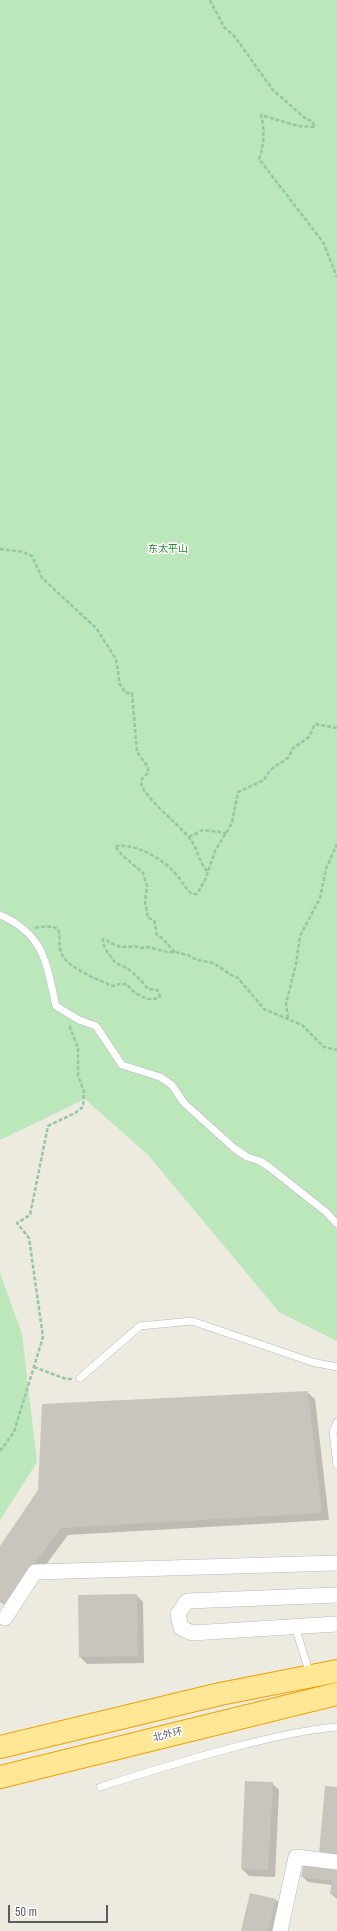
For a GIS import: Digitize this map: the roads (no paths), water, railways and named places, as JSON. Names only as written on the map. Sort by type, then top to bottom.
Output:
[{"type":"highway","points":[[0,1747],[220,1694],[337,1671]]},
{"type":"highway","name":"北外环","points":[[0,1777],[337,1694]]},
{"type":"street","points":[[6,1618],[35,1572],[337,1563]]},
{"type":"street","points":[[337,1595],[187,1601],[178,1614],[181,1628],[192,1633],[337,1624]]},
{"type":"street","points":[[280,1931],[296,1857],[337,1862]]},
{"type":"lane","points":[[0,915],[34,938],[46,961],[56,1006],[79,1020],[96,1026],[122,1065],[160,1077],[172,1085],[184,1103],[234,1148],[247,1157],[260,1161],[269,1167],[326,1212],[337,1224]]},
{"type":"lane","points":[[80,1378],[140,1326],[192,1320],[312,1362],[337,1367]]},
{"type":"lane","points":[[337,1422],[333,1432],[337,1465]]},
{"type":"lane","points":[[295,1627],[311,1676]]},
{"type":"lane","points":[[100,1787],[180,1761],[268,1738],[313,1729],[337,1727]]},
{"type":"park label","name":"东太平山","points":[[168,549]]}]
